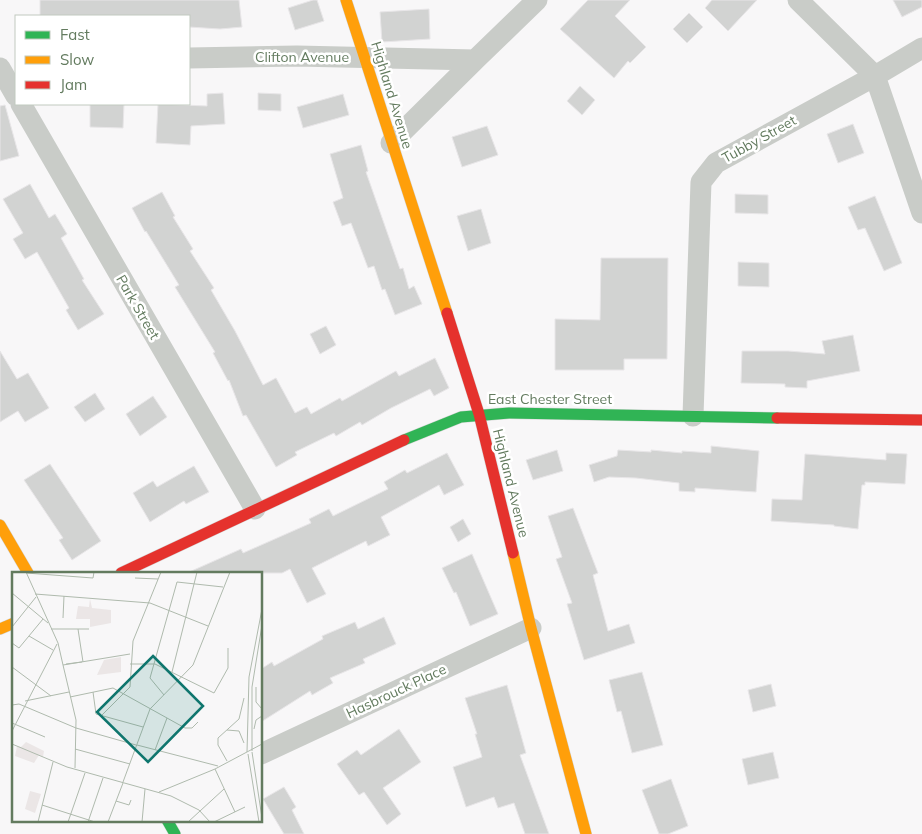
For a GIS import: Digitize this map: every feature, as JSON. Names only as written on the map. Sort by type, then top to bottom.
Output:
[{"type":"street","name":"Highland Avenue","points":[[346,0],[479,414],[531,628],[586,834]]},
{"type":"street","points":[[391,144],[537,0]]},
{"type":"street","points":[[798,0],[875,76],[922,213]]},
{"type":"street","name":"Tubby Street","points":[[693,416],[701,182],[716,163],[875,76],[922,48]]},
{"type":"street","name":"Clifton Avenue","points":[[190,58],[297,56],[475,60]]},
{"type":"street","points":[[0,61],[15,61]]},
{"type":"street","points":[[0,68],[15,94]]},
{"type":"street","name":"Park Street","points":[[22,105],[255,509]]},
{"type":"street","name":"East Chester Street","points":[[124,572],[418,433],[461,417],[509,413],[922,420]]},
{"type":"street","points":[[0,525],[27,572]]},
{"type":"street","points":[[0,629],[12,624]]},
{"type":"street","name":"Hasbrouck Place","points":[[262,754],[531,628]]},
{"type":"street","points":[[168,822],[174,834]]},
{"type":"building","points":[[40,0],[239,0],[242,27],[220,29],[190,27],[190,15],[40,15]]},
{"type":"building","points":[[317,0],[324,21],[295,30],[288,8]]},
{"type":"building","points":[[588,0],[630,0],[615,16],[646,47],[630,63],[628,61],[614,78],[560,29]]},
{"type":"building","points":[[712,0],[757,0],[728,31],[705,8]]},
{"type":"building","points":[[893,0],[922,0],[922,7],[902,17]]},
{"type":"building","points":[[429,9],[430,39],[382,42],[380,12]]},
{"type":"building","points":[[689,13],[703,27],[687,43],[673,29]]},
{"type":"building","points":[[580,86],[595,100],[582,115],[567,101]]},
{"type":"building","points":[[223,93],[225,124],[191,126],[190,145],[156,143],[158,105],[207,106],[207,94]]},
{"type":"building","points":[[258,93],[281,94],[281,111],[258,110]]},
{"type":"building","points":[[343,94],[349,115],[303,128],[297,107]]},
{"type":"building","points":[[5,105],[19,156],[0,161],[0,106]]},
{"type":"building","points":[[90,105],[124,105],[123,128],[90,127]]},
{"type":"building","points":[[853,124],[864,153],[838,163],[827,134]]},
{"type":"building","points":[[487,126],[498,155],[462,167],[452,137]]},
{"type":"building","points":[[361,145],[368,171],[366,172],[400,269],[403,268],[409,289],[414,286],[422,304],[395,315],[385,289],[382,290],[374,266],[368,268],[351,223],[342,226],[333,202],[343,198],[330,154]]},
{"type":"building","points":[[30,184],[49,218],[55,214],[67,234],[61,238],[84,279],[82,280],[104,314],[78,330],[66,310],[69,308],[37,252],[25,259],[13,239],[23,233],[3,199]]},
{"type":"building","points":[[162,192],[175,216],[173,217],[193,249],[190,251],[214,288],[211,290],[263,385],[276,378],[295,413],[307,407],[311,414],[340,398],[342,401],[396,371],[399,376],[435,358],[449,388],[434,396],[430,389],[362,425],[360,422],[336,436],[334,433],[295,452],[297,455],[276,467],[246,415],[243,416],[229,380],[213,353],[215,352],[175,287],[179,285],[132,208]]},
{"type":"building","points":[[735,194],[768,195],[768,214],[735,213]]},
{"type":"building","points":[[875,196],[902,263],[884,271],[865,228],[858,230],[848,207]]},
{"type":"building","points":[[481,209],[491,243],[468,251],[457,216]]},
{"type":"building","points":[[601,258],[668,258],[667,359],[624,359],[624,370],[555,370],[555,319],[600,320]]},
{"type":"building","points":[[738,262],[769,263],[769,287],[738,286]]},
{"type":"building","points":[[326,326],[336,345],[320,354],[310,334]]},
{"type":"building","points":[[853,335],[860,371],[807,381],[807,388],[785,387],[785,384],[741,383],[742,351],[788,351],[825,354],[822,341]]},
{"type":"building","points":[[0,351],[17,379],[28,373],[49,408],[25,422],[18,411],[0,422]]},
{"type":"building","points":[[95,393],[105,409],[85,422],[74,407]]},
{"type":"building","points":[[153,396],[167,417],[140,436],[126,414]]},
{"type":"building","points":[[711,446],[759,451],[756,492],[695,488],[695,492],[679,491],[679,483],[636,478],[609,477],[594,482],[589,465],[617,456],[618,450],[711,453]]},
{"type":"building","points":[[557,450],[563,471],[533,480],[526,460]]},
{"type":"building","points":[[447,453],[464,485],[444,495],[439,485],[381,517],[390,535],[368,546],[366,541],[312,568],[326,594],[307,603],[290,569],[282,573],[189,572],[241,549],[243,553],[311,523],[309,519],[329,509],[333,516],[388,489],[384,482],[405,470],[407,473]]},
{"type":"building","points":[[886,453],[907,454],[905,484],[865,482],[865,485],[862,485],[858,529],[834,525],[771,521],[772,499],[802,500],[805,454],[886,460]]},
{"type":"building","points":[[50,464],[101,541],[72,560],[59,540],[63,538],[24,480]]},
{"type":"building","points":[[194,466],[209,492],[186,504],[184,501],[150,522],[133,493],[153,481],[157,487]]},
{"type":"building","points":[[573,508],[598,573],[593,575],[608,631],[629,624],[635,643],[584,660],[567,604],[572,603],[556,559],[562,557],[548,516]]},
{"type":"building","points":[[463,519],[471,534],[458,542],[450,527]]},
{"type":"building","points":[[472,554],[498,614],[470,626],[456,592],[454,593],[442,568]]},
{"type":"building","points":[[384,617],[396,644],[363,659],[365,663],[330,678],[333,683],[312,695],[310,691],[262,721],[262,668],[272,662],[274,666],[323,639],[322,636],[355,622],[358,629]]},
{"type":"building","points":[[642,672],[663,745],[632,753],[621,711],[617,712],[609,680]]},
{"type":"building","points":[[771,684],[776,706],[753,712],[748,690]]},
{"type":"building","points":[[507,685],[526,753],[520,755],[549,834],[525,834],[514,803],[498,808],[494,797],[466,807],[453,767],[482,757],[475,734],[477,734],[465,698]]},
{"type":"building","points":[[399,729],[421,762],[383,788],[401,814],[387,825],[364,792],[359,795],[337,764],[357,750],[361,755]]},
{"type":"building","points":[[773,752],[779,778],[748,785],[742,759]]},
{"type":"building","points":[[671,779],[688,826],[668,834],[659,834],[642,790]]},
{"type":"building","points":[[284,787],[296,807],[292,810],[304,834],[284,834],[263,799]]},
{"type":"traffic: fast","points":[[404,440],[461,417],[509,413],[777,418]]},
{"type":"traffic: fast","points":[[168,822],[175,834]]},
{"type":"traffic: slow","points":[[346,0],[447,313]]},
{"type":"traffic: slow","points":[[0,525],[27,572]]},
{"type":"traffic: slow","points":[[513,553],[586,834]]},
{"type":"traffic: slow","points":[[0,629],[12,624]]},
{"type":"traffic: jam","points":[[447,313],[479,414],[513,553]]},
{"type":"traffic: jam","points":[[777,418],[922,420]]},
{"type":"traffic: jam","points":[[123,572],[404,440]]}]
